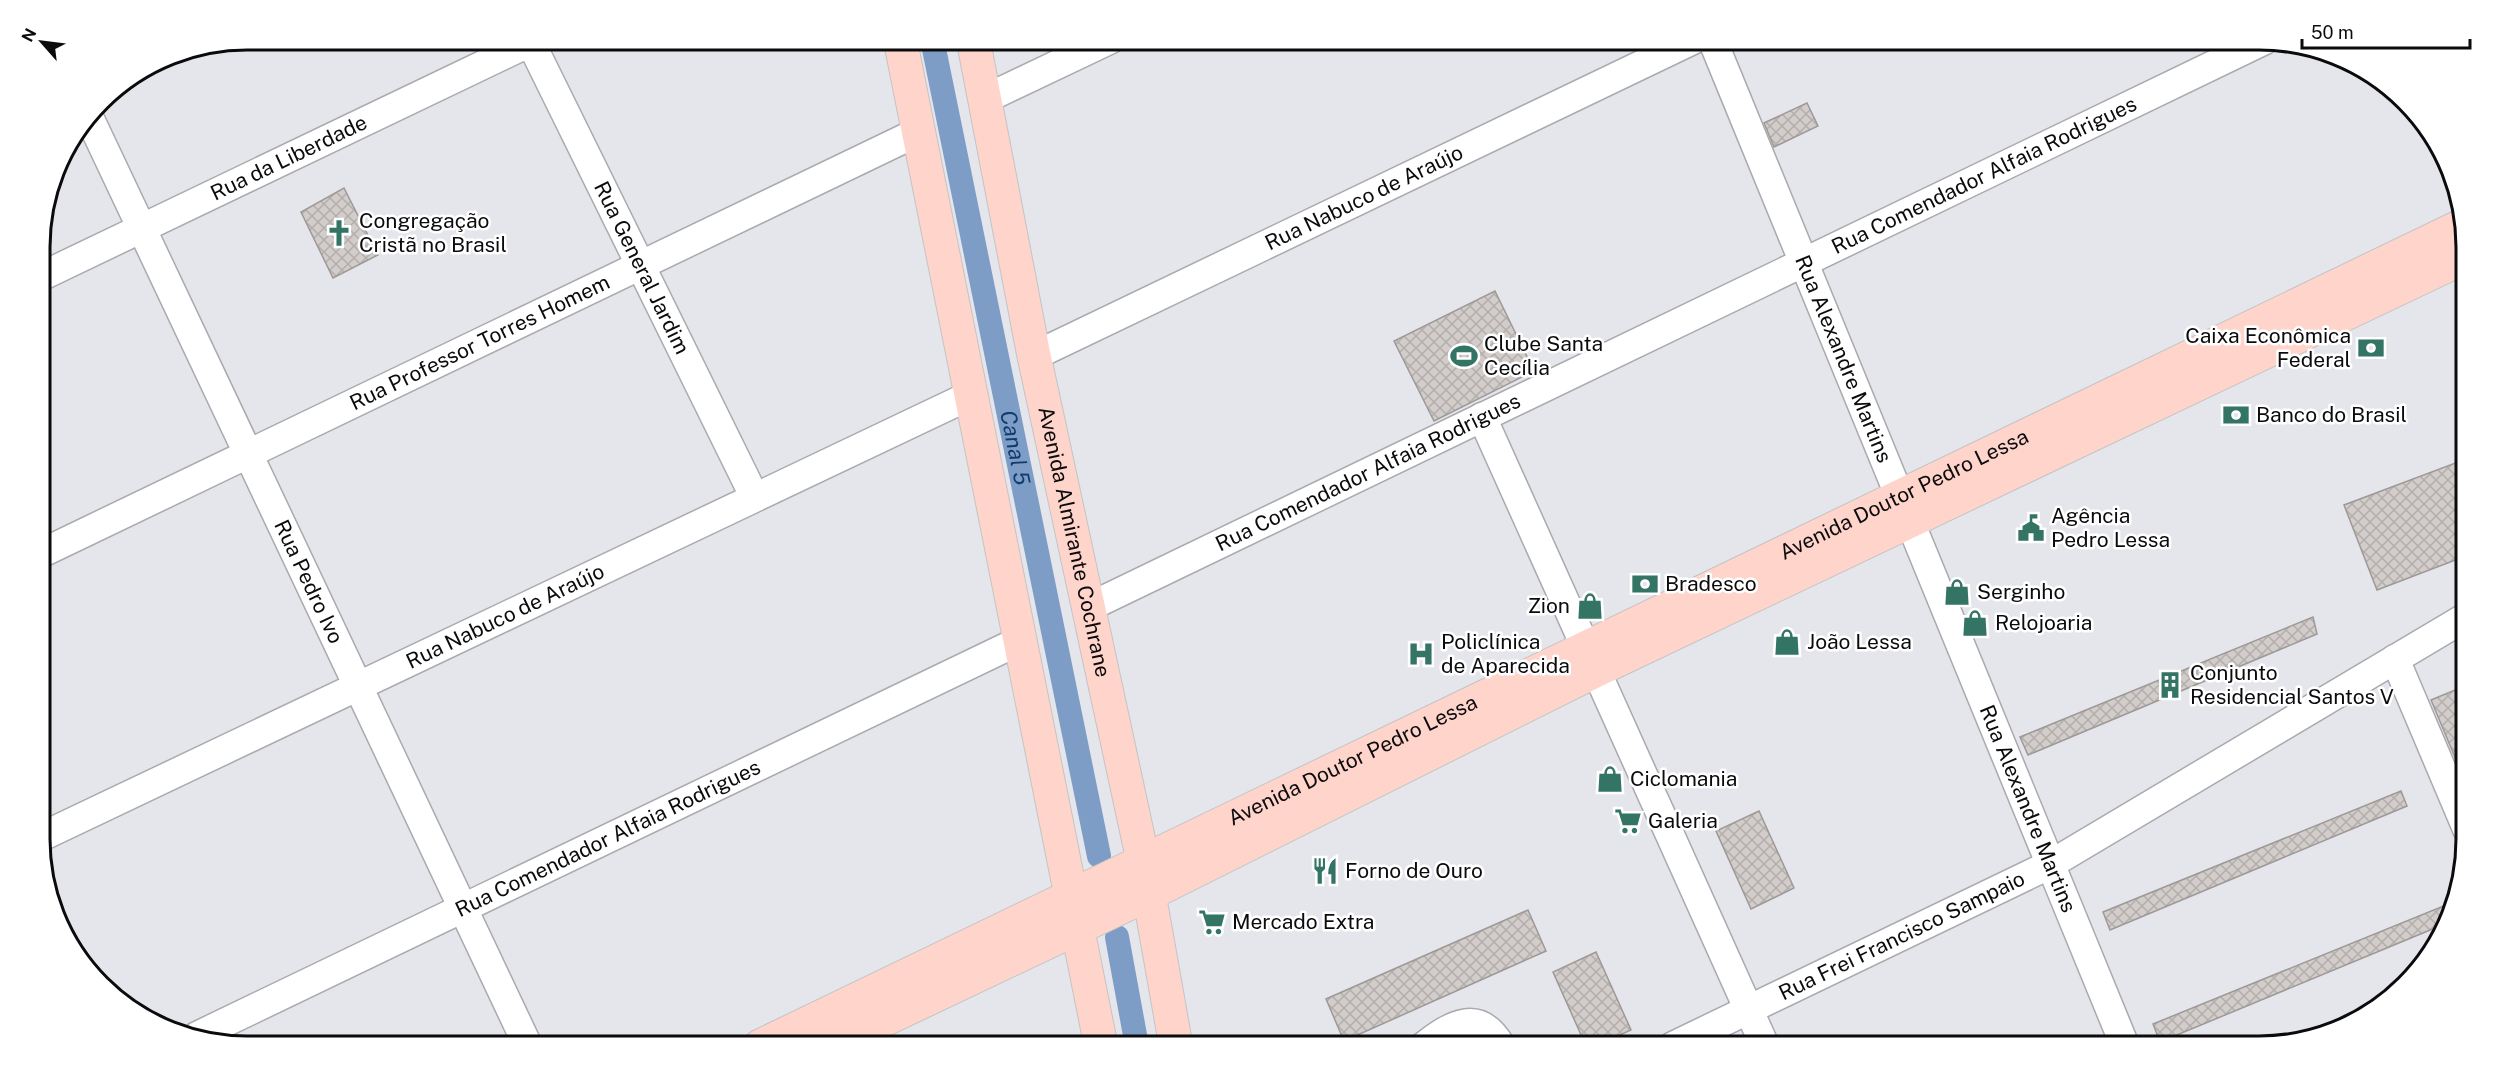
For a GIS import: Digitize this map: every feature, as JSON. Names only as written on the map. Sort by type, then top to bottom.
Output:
[{"type":"main road","points":[[902,50],[1099,1036]]},
{"type":"main road","name":"Avenida Almirante Cochrane","points":[[975,50],[1034,356],[1143,860],[1174,1036]]},
{"type":"main road","name":"Avenida Doutor Pedro Lessa","points":[[1906,510],[2455,229]]},
{"type":"main road","name":"Avenida Doutor Pedro Lessa","points":[[781,1036],[1143,860],[1592,658],[1906,510],[2456,261]]},
{"type":"main road","name":"Avenida Doutor Pedro Lessa","points":[[851,1036],[1149,894],[1592,658]]},
{"type":"street","name":"Rua da Liberdade","points":[[50,272],[511,50]]},
{"type":"street","name":"Rua General Jardim","points":[[537,50],[754,496]]},
{"type":"street","points":[[985,99],[1088,50]]},
{"type":"street","name":"Rua Nabuco de Araújo","points":[[1034,356],[1672,50]]},
{"type":"street","name":"Rua Alexandre Martins","points":[[1717,50],[2121,1035]]},
{"type":"street","name":"Rua Comendador Alfaia Rodrigues","points":[[1087,608],[2244,50]]},
{"type":"street","name":"Rua Pedro Ivo","points":[[93,124],[523,1036]]},
{"type":"street","name":"Rua Professor Torres Homem","points":[[50,549],[920,131]]},
{"type":"street","name":"Rua Nabuco de Araújo","points":[[50,833],[754,496],[971,395]]},
{"type":"street","points":[[1482,417],[1760,1035]]},
{"type":"street","name":"Rua Frei Francisco Sampaio","points":[[1697,1035],[2051,864],[2456,623]]},
{"type":"street","name":"Rua Comendador Alfaia Rodrigues","points":[[206,1032],[1020,641]]},
{"type":"street","points":[[2396,659],[2456,803]]},
{"type":"street","points":[[1441,1035],[1458,1025],[1477,1022],[1492,1031],[1495,1035]]},
{"type":"building","points":[[1807,103],[1818,126],[1774,147],[1764,123]]},
{"type":"building","name":"Congregação Cristã no Brasil","points":[[344,188],[378,255],[333,278],[301,212]]},
{"type":"building","name":"Clube Santa Cecília","points":[[1495,291],[1534,371],[1434,421],[1394,341]]},
{"type":"building","points":[[2456,463],[2456,560],[2377,590],[2344,505]]},
{"type":"building","name":"Conjunto Residencial Santos V","points":[[2313,617],[2317,634],[2028,755],[2020,737]]},
{"type":"building","points":[[2456,690],[2456,760],[2431,700]]},
{"type":"building","points":[[2401,791],[2407,806],[2110,930],[2103,912]]},
{"type":"building","points":[[1759,811],[1794,888],[1751,909],[1716,831]]},
{"type":"building","points":[[2444,906],[2434,928],[2177,1035],[2157,1035],[2153,1024]]},
{"type":"building","points":[[1528,910],[1546,951],[1356,1035],[1342,1035],[1326,999]]},
{"type":"building","points":[[1596,952],[1631,1030],[1619,1035],[1581,1035],[1553,972]]},
{"type":"waterway","name":"Canal 5","points":[[934,50],[1099,856]]},
{"type":"waterway","name":"Canal 5","points":[[1117,937],[1135,1036]]},
{"type":"place","name":"Congregação Cristã no Brasil","points":[[339,233]]},
{"type":"place","name":"Caixa Econômica Federal","points":[[2371,348]]},
{"type":"place","name":"Clube Santa Cecília","points":[[1464,356]]},
{"type":"place","name":"Banco do Brasil","points":[[2236,415]]},
{"type":"place","name":"Agência Pedro Lessa","points":[[2031,528]]},
{"type":"place","name":"Bradesco","points":[[1645,584]]},
{"type":"place","name":"Serginho","points":[[1957,592]]},
{"type":"place","name":"Zion","points":[[1590,606]]},
{"type":"place","name":"Relojoaria","points":[[1975,623]]},
{"type":"place","name":"João Lessa","points":[[1787,642]]},
{"type":"place","name":"Policlínica de Aparecida","points":[[1421,654]]},
{"type":"place","name":"Conjunto Residencial Santos V","points":[[2170,685]]},
{"type":"place","name":"Ciclomania","points":[[1610,779]]},
{"type":"place","name":"Galeria","points":[[1628,821]]},
{"type":"place","name":"Forno de Ouro","points":[[1325,871]]},
{"type":"place","name":"Mercado Extra","points":[[1212,922]]}]
